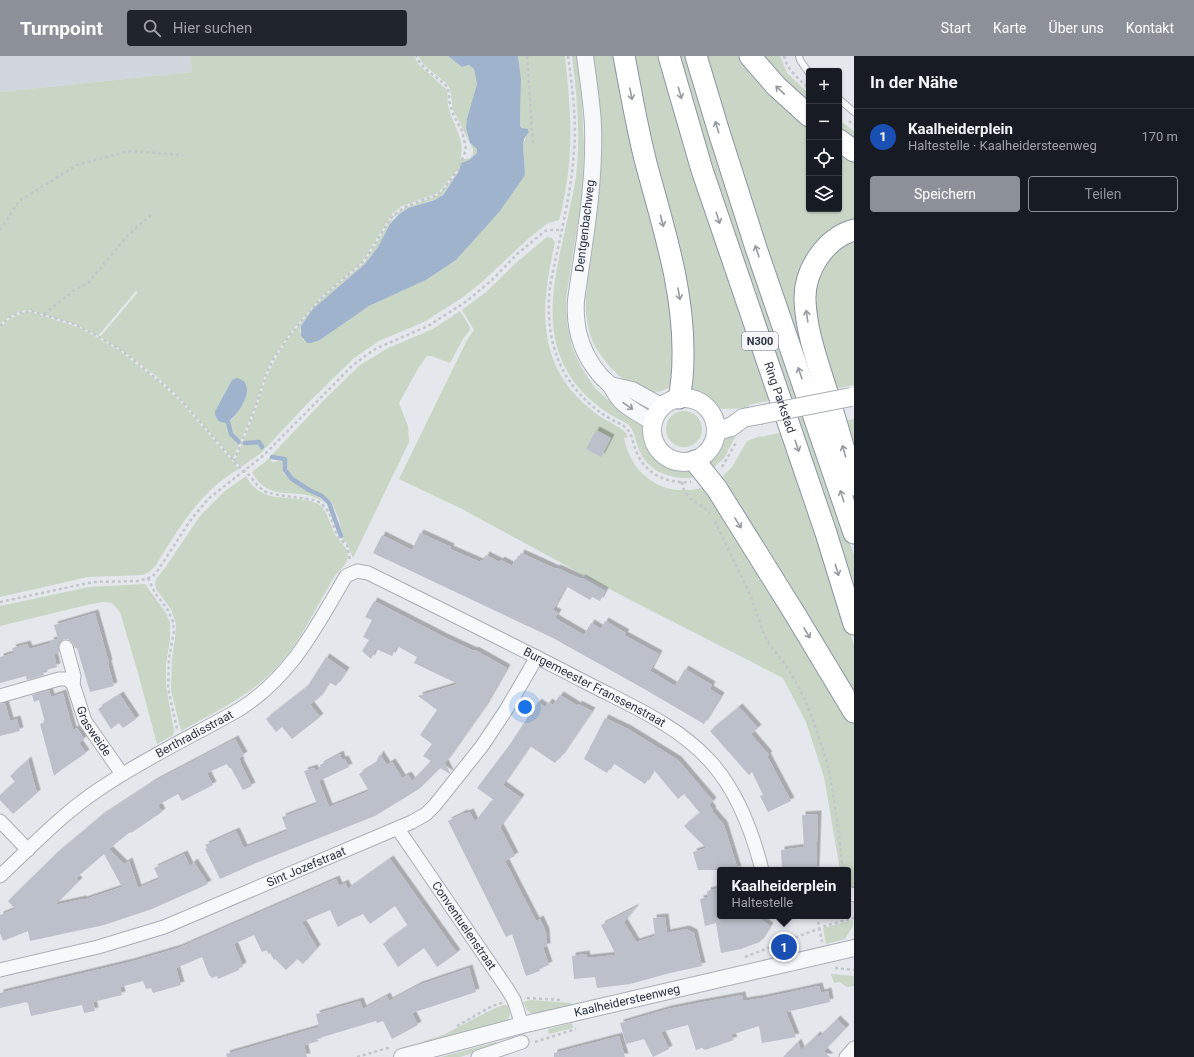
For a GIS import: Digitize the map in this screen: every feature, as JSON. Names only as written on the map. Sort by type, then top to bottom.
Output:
[{"type":"highway","points":[[624,56],[641,140],[671,256],[680,298],[683,335],[683,367],[670,402]]},
{"type":"highway","name":"Ring Parkstad","points":[[669,56],[704,177],[826,533],[854,624]]},
{"type":"highway","name":"N300","points":[[696,56],[756,248],[854,533]]},
{"type":"highway","points":[[750,56],[776,86],[806,113]]},
{"type":"highway","points":[[842,142],[854,151]]},
{"type":"highway","points":[[854,230],[832,242],[814,264],[806,286],[805,299],[809,328],[819,367],[854,485]]},
{"type":"highway","points":[[695,461],[708,477],[795,614],[854,712]]},
{"type":"main road","points":[[714,423],[731,427],[751,417],[853,397]]},
{"type":"main road","points":[[687,398],[695,399],[702,403],[714,423],[714,441],[710,449],[695,461],[675,461],[666,457],[653,442],[651,432],[652,422],[657,411],[670,402],[687,398]]},
{"type":"street","name":"Dentgenbachweg","points":[[586,56],[593,125],[593,158],[591,190],[575,310],[578,331],[583,349],[600,376],[610,385],[621,401],[652,422]]},
{"type":"street","points":[[610,385],[670,402]]},
{"type":"street","name":"Burgemeester Franssenstraat","points":[[358,572],[368,573],[537,657],[670,726],[692,742],[726,780],[735,795],[750,829],[761,867]]},
{"type":"street","name":"Berthradisstraat","points":[[0,876],[66,814],[97,790],[122,774],[240,709],[253,701],[270,687],[299,654],[346,576],[358,572]]},
{"type":"street","name":"Grasweide","points":[[66,647],[74,676],[74,684],[85,721],[122,774]]},
{"type":"street","name":"Sint Jozefstraat","points":[[0,970],[98,947],[164,928],[398,829],[426,814],[444,796],[482,746],[506,710],[537,657]]},
{"type":"street","points":[[0,696],[59,679],[67,679],[74,684]]},
{"type":"street","points":[[0,821],[28,850]]},
{"type":"street","name":"Conventuelenstraat","points":[[398,829],[506,987],[514,1000],[522,1026]]},
{"type":"street","name":"Kaalheidersteenweg","points":[[402,1057],[522,1026],[854,948]]},
{"type":"street","points":[[478,1057],[522,1042]]},
{"type":"street","points":[[846,1057],[854,1048]]},
{"type":"lane","points":[[799,56],[806,69]]},
{"type":"lane","points":[[842,102],[854,112]]},
{"type":"path","points":[[234,461],[256,406],[266,375],[273,360],[287,339],[321,298],[365,260],[392,216],[407,206],[437,195],[442,191],[458,170],[466,150],[462,131],[450,105],[448,88],[423,67],[416,56]]},
{"type":"path","points":[[526,56],[534,143]]},
{"type":"path","name":"Dentgenbachweg","points":[[245,471],[264,456],[336,382],[365,356],[388,342],[423,328],[439,319],[480,290],[516,255],[545,231],[561,230],[571,182],[575,130],[568,56]]},
{"type":"path","points":[[784,56],[791,71],[806,86]]},
{"type":"path","points":[[0,230],[19,201],[77,165],[128,151],[183,155]]},
{"type":"path","points":[[44,314],[73,292],[88,283],[128,235],[151,215]]},
{"type":"path","points":[[0,326],[10,317],[22,312],[31,311],[81,327],[121,350],[146,369],[179,398],[234,461],[259,487],[266,492],[314,500],[321,503],[328,512],[339,538],[347,546],[358,572]]},
{"type":"path","points":[[631,437],[638,457],[657,476],[670,481],[682,482],[695,482],[708,477],[722,467],[738,438]]},
{"type":"path","points":[[0,602],[94,582],[138,581],[148,578],[158,570],[190,521],[208,499],[216,491],[245,471]]},
{"type":"path","points":[[682,482],[683,490],[686,495],[706,509],[712,516],[749,594],[770,645],[789,669],[803,695],[830,776],[843,867]]},
{"type":"path","points":[[148,578],[155,593],[168,610],[173,622],[174,631],[169,658],[168,688],[180,742]]},
{"type":"path","points":[[818,919],[819,928],[848,919]]},
{"type":"path","points":[[833,968],[854,970]]},
{"type":"shaded area","points":[[0,56],[190,56],[192,72],[0,92]]},
{"type":"green space","points":[[190,56],[414,56],[419,65],[447,90],[448,107],[459,134],[462,146],[460,160],[470,158],[473,154],[473,149],[453,110],[450,89],[447,84],[423,64],[418,56],[448,56],[462,67],[469,65],[474,69],[477,84],[466,128],[470,143],[477,149],[477,153],[469,160],[463,162],[459,171],[457,170],[436,194],[402,206],[392,214],[360,264],[321,297],[292,331],[272,359],[256,404],[233,459],[175,393],[156,376],[123,351],[100,337],[138,292],[136,291],[98,336],[75,324],[29,310],[25,310],[10,316],[0,324],[0,92],[192,72]],"holes":[[[232,380],[247,387],[246,396],[242,406],[229,422],[231,432],[239,441],[238,443],[230,436],[227,423],[220,422],[215,411]]]},
{"type":"green space","points":[[518,56],[565,56],[570,108],[570,158],[562,210],[559,220],[548,223],[528,239],[482,282],[463,297],[424,322],[379,341],[354,358],[307,404],[261,453],[241,467],[235,461],[257,407],[266,378],[285,343],[322,298],[365,262],[393,216],[405,208],[437,196],[459,171],[440,198],[408,208],[394,217],[378,247],[365,264],[318,305],[309,315],[301,326],[300,331],[303,340],[320,340],[369,306],[426,280],[456,260],[525,175],[523,144],[529,131],[528,129],[520,126],[521,79]]},
{"type":"green space","points":[[572,56],[577,56],[582,105],[584,148],[582,196],[566,298],[567,324],[572,347],[581,367],[595,388],[608,400],[642,424],[648,444],[657,458],[671,466],[690,470],[697,477],[679,478],[663,474],[655,470],[643,458],[634,433],[628,424],[602,409],[576,385],[561,358],[554,330],[553,300],[557,269],[576,176],[578,116]]},
{"type":"green space","points":[[594,56],[620,56],[677,316],[672,385],[661,391],[649,392],[637,388],[615,372],[597,350],[592,340],[588,324],[586,297],[600,185],[601,155],[600,112]]},
{"type":"green space","points":[[631,56],[661,56],[772,400],[749,405],[749,408],[724,409],[719,408],[704,396],[688,391]]},
{"type":"green space","points":[[677,56],[689,56],[854,555],[854,594],[729,227]]},
{"type":"green space","points":[[705,56],[743,56],[806,120],[806,212],[842,212],[842,148],[854,158],[854,225],[815,252],[816,394],[766,248]]},
{"type":"green space","points":[[757,56],[780,56],[787,73],[806,91],[806,107]]},
{"type":"green space","points":[[842,122],[854,131],[854,146],[842,135]]},
{"type":"green space","points":[[854,236],[854,386],[831,390],[821,357],[813,283],[834,248]]},
{"type":"green space","points":[[547,237],[554,240],[555,243],[550,266],[545,310],[546,331],[551,351],[559,371],[571,390],[588,407],[600,417],[626,433],[628,437],[624,438],[628,452],[635,465],[654,483],[666,488],[680,490],[694,490],[708,486],[849,713],[854,724],[854,888],[851,888],[851,867],[839,867],[824,777],[806,722],[783,678],[609,589],[462,509],[399,479],[467,340],[474,330],[462,310],[486,292],[517,262]]},
{"type":"green space","points":[[460,311],[470,327],[470,330],[463,339],[450,363],[427,356],[419,367],[399,403],[408,426],[409,442],[353,558],[347,543],[343,540],[339,519],[331,501],[295,480],[288,471],[286,459],[282,456],[276,455],[270,460],[273,462],[283,460],[284,474],[305,490],[320,498],[326,505],[318,498],[308,495],[278,492],[269,489],[260,483],[252,472],[265,462],[322,402],[360,365],[388,348],[433,329]]},
{"type":"green space","points":[[25,312],[31,312],[80,328],[119,350],[179,400],[239,469],[225,478],[202,499],[182,524],[156,565],[149,572],[143,575],[88,577],[0,597],[0,327],[11,318]]},
{"type":"green space","points":[[688,411],[697,416],[701,422],[701,436],[697,442],[688,447],[680,447],[671,442],[667,436],[666,425],[671,416],[677,412]]},
{"type":"green space","points":[[854,419],[854,456],[844,421]]},
{"type":"green space","points":[[733,432],[736,435],[725,457],[711,470],[706,462],[725,438]]},
{"type":"green space","points":[[784,432],[842,601],[854,646],[854,703],[718,481],[732,467],[747,441],[760,436]]},
{"type":"green space","points":[[246,476],[257,490],[264,494],[308,501],[321,506],[326,513],[336,536],[347,550],[348,559],[335,576],[294,646],[273,671],[261,682],[241,696],[181,731],[171,690],[172,658],[176,624],[171,609],[156,589],[155,583],[200,516],[225,491]]},
{"type":"green space","points":[[145,584],[166,613],[170,623],[170,639],[166,665],[166,686],[174,731],[173,735],[157,744],[120,612],[112,603],[103,602],[91,604],[0,626],[0,606],[89,587]]},
{"type":"green space","points":[[853,920],[853,926],[845,939],[826,944],[823,928]]},
{"type":"green space","points":[[831,974],[854,976],[854,986],[847,987],[840,982],[834,983]]},
{"type":"green space","points":[[530,1000],[571,1003],[573,1007],[537,1014],[528,1011],[523,1002]]},
{"type":"green space","points":[[503,1005],[508,1005],[510,1015],[507,1022],[425,1043],[424,1041],[443,1035]]},
{"type":"green space","points":[[572,1023],[573,1028],[549,1034],[548,1029]]},
{"type":"green space","points":[[496,1042],[498,1045],[460,1057],[441,1057]]},
{"type":"water","points":[[448,56],[518,56],[521,79],[520,126],[528,129],[529,132],[524,139],[523,144],[525,175],[500,211],[456,260],[426,280],[369,306],[320,340],[307,343],[301,336],[301,326],[313,309],[365,264],[378,247],[390,224],[398,215],[408,208],[435,200],[443,195],[459,171],[461,163],[469,160],[477,153],[477,149],[470,143],[466,128],[467,119],[477,84],[474,69],[469,65],[462,67]]},
{"type":"water","points":[[237,378],[244,381],[247,386],[245,400],[231,420],[226,423],[220,422],[215,415],[215,411],[232,380]]},
{"type":"building","points":[[596,430],[611,438],[601,457],[586,449]]},
{"type":"building","points":[[420,533],[451,547],[450,549],[480,562],[481,560],[483,561],[486,555],[500,562],[501,560],[512,566],[515,559],[518,560],[521,553],[556,569],[557,568],[581,579],[582,578],[605,591],[600,601],[592,597],[590,600],[566,586],[553,610],[558,613],[555,618],[584,635],[591,623],[601,629],[605,621],[626,633],[624,635],[659,654],[650,671],[675,686],[685,669],[712,685],[710,689],[721,696],[704,724],[553,638],[373,553],[382,535],[412,550]]},
{"type":"building","points":[[374,601],[446,638],[474,651],[475,650],[507,668],[484,708],[446,762],[444,761],[450,774],[440,768],[419,789],[375,816],[256,863],[220,879],[205,849],[207,848],[205,845],[236,831],[244,848],[287,831],[282,817],[317,804],[304,771],[314,768],[315,771],[321,768],[320,765],[340,754],[342,760],[345,759],[349,767],[319,781],[329,807],[369,791],[359,774],[375,764],[380,754],[387,765],[392,762],[402,778],[408,775],[412,781],[431,761],[423,756],[432,744],[420,735],[437,710],[418,696],[458,684],[414,663],[417,657],[397,646],[392,656],[376,649],[371,659],[362,651],[369,640],[363,637],[372,620],[365,617]]},
{"type":"building","points":[[95,613],[114,686],[90,692],[77,648],[75,648],[72,642],[68,639],[64,639],[60,642],[58,645],[59,653],[54,654],[57,667],[43,671],[44,675],[27,680],[26,676],[0,683],[0,657],[14,653],[12,648],[27,644],[29,649],[51,643],[50,641],[58,639],[54,625]]},
{"type":"building","points":[[326,657],[346,671],[336,686],[329,682],[319,698],[310,704],[320,717],[292,739],[282,727],[276,732],[266,719],[307,687]]},
{"type":"building","points":[[49,690],[51,697],[63,693],[73,730],[77,728],[84,739],[79,743],[86,753],[54,776],[40,724],[45,722],[39,700],[34,702],[32,695]]},
{"type":"building","points":[[120,695],[136,719],[123,728],[119,723],[111,729],[98,709]]},
{"type":"building","points":[[560,695],[578,706],[578,704],[592,711],[555,763],[530,746],[503,785],[521,798],[500,827],[515,856],[505,861],[536,921],[540,919],[546,932],[547,947],[543,947],[549,965],[539,969],[540,971],[526,976],[512,934],[506,937],[448,821],[464,813],[470,812],[475,822],[491,801],[494,800],[477,788],[508,747],[538,702],[545,707],[549,702],[553,705]]},
{"type":"building","points":[[5,703],[10,721],[17,719],[20,731],[0,736],[0,704]]},
{"type":"building","points":[[739,707],[758,728],[751,734],[769,755],[767,756],[791,801],[768,812],[760,796],[763,795],[752,772],[749,775],[710,731]]},
{"type":"building","points":[[605,718],[628,729],[678,760],[713,801],[709,805],[724,825],[737,867],[717,867],[717,870],[698,870],[693,852],[706,848],[684,826],[700,813],[684,794],[678,799],[654,770],[645,784],[613,763],[607,773],[584,759]]},
{"type":"building","points":[[235,739],[244,755],[239,758],[240,762],[252,786],[243,790],[231,768],[229,768],[227,764],[207,773],[213,785],[182,801],[178,794],[158,805],[162,812],[131,833],[130,832],[109,849],[124,864],[129,861],[138,888],[159,879],[154,868],[184,854],[190,866],[194,862],[208,884],[152,909],[104,925],[30,941],[28,931],[3,941],[0,933],[0,915],[15,909],[8,901],[56,854],[100,817],[155,781]],"holes":[[[104,854],[122,887],[83,900],[55,905],[79,881],[76,878]]]},
{"type":"building","points":[[28,760],[37,793],[13,814],[0,800],[0,795],[15,782],[10,776]]},
{"type":"building","points":[[818,814],[816,867],[782,867],[781,850],[804,847],[802,815]]},
{"type":"building","points":[[390,859],[457,953],[437,967],[424,948],[398,967],[383,944],[408,926],[395,906],[370,924],[363,914],[338,927],[330,910],[302,922],[317,948],[303,964],[297,959],[286,970],[275,959],[274,960],[270,953],[268,954],[267,950],[262,952],[254,935],[234,944],[243,966],[239,968],[239,970],[218,979],[217,976],[212,978],[209,975],[202,957],[176,968],[181,985],[153,993],[151,988],[146,989],[143,981],[120,987],[122,995],[93,1002],[95,1011],[84,1013],[82,1005],[31,1016],[27,1002],[0,1008],[0,993],[130,962],[178,948],[336,879],[339,886],[345,883],[348,889]]},
{"type":"building","points":[[717,889],[717,919],[760,919],[770,926],[760,942],[741,949],[721,953],[716,923],[705,926],[700,899],[708,897],[707,891]]},
{"type":"building","points":[[636,907],[624,922],[636,942],[655,936],[653,918],[665,917],[667,933],[686,929],[694,933],[702,966],[630,984],[597,988],[595,977],[574,979],[572,956],[586,954],[587,958],[616,955],[601,925]]},
{"type":"building","points":[[469,968],[476,992],[412,1013],[418,1025],[392,1039],[383,1021],[377,1023],[376,1021],[316,1039],[319,1041],[304,1045],[307,1057],[227,1057],[226,1054],[319,1027],[316,1014],[360,1001],[363,1009],[387,996],[389,1001],[419,985]]},
{"type":"building","points":[[819,986],[821,993],[828,991],[830,1002],[786,1012],[796,1037],[762,1043],[759,1026],[731,1035],[734,1040],[705,1050],[702,1048],[696,1050],[688,1025],[661,1032],[669,1049],[653,1057],[644,1039],[626,1044],[620,1023],[668,1009],[698,1003],[742,995],[743,1001]]},
{"type":"building","points":[[837,1019],[846,1028],[824,1051],[830,1057],[783,1057],[798,1042],[801,1050],[817,1035],[819,1037]]},
{"type":"building","points":[[619,1036],[625,1057],[554,1057],[554,1053]]},
{"type":"waterway","points":[[228,422],[231,434],[239,442]]},
{"type":"waterway","points":[[245,443],[259,442],[262,447]]},
{"type":"waterway","points":[[272,457],[285,459],[285,470],[292,479],[322,496],[329,503],[341,536]]},
{"type":"place","name":"Kaalheiderplein","points":[[784,947]]}]
